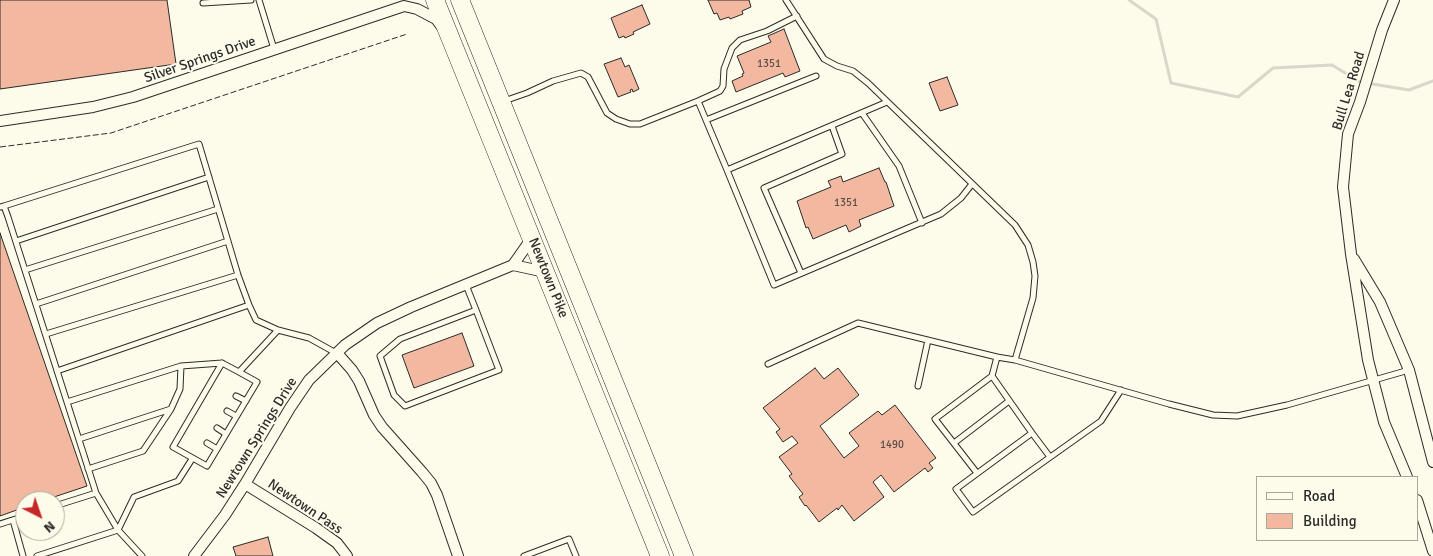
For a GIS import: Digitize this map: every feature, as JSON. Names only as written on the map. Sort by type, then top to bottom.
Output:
[{"type":"highway","name":"Newtown Pike","points":[[435,0],[660,556]]},
{"type":"highway","name":"Newtown Pike","points":[[460,0],[684,556]]},
{"type":"highway","points":[[454,45],[470,61],[487,95],[493,100],[501,102]]},
{"type":"street","name":"Bull Lea Road","points":[[1394,0],[1382,30],[1348,134],[1343,187],[1351,254],[1368,360],[1384,422],[1407,476]]},
{"type":"street","name":"Silver Springs Drive","points":[[0,121],[94,108],[133,97],[406,3],[436,19],[454,45]]},
{"type":"street","points":[[532,238],[514,265],[546,272]]},
{"type":"street","name":"Bull Lea Road","points":[[1351,254],[1380,302],[1410,370],[1433,462]]},
{"type":"street","name":"Newtown Springs Drive","points":[[200,554],[309,380],[345,345],[377,323],[514,265]]},
{"type":"street","points":[[337,353],[360,381],[374,415],[382,427],[431,483],[458,556]]},
{"type":"street","name":"Newtown Pass","points":[[245,484],[316,528],[337,543],[347,556]]},
{"type":"street","points":[[1418,503],[1433,551]]},
{"type":"lane","points":[[203,3],[251,0]]},
{"type":"lane","points":[[258,0],[274,49]]},
{"type":"lane","points":[[786,0],[824,59],[853,71],[868,83],[1015,225],[1028,245],[1035,276],[1033,298],[1015,360]]},
{"type":"lane","points":[[501,102],[580,72],[588,77],[607,113],[616,120],[630,124],[640,124],[720,92],[723,86],[724,69],[732,48],[740,40],[766,31],[797,16]]},
{"type":"lane","points":[[706,120],[816,76]]},
{"type":"lane","points":[[698,101],[774,285],[941,214],[961,198],[972,184]]},
{"type":"lane","points":[[727,170],[887,102]]},
{"type":"lane","points":[[862,112],[899,166],[922,223]]},
{"type":"lane","points":[[801,273],[764,188],[842,154],[832,126]]},
{"type":"lane","points":[[142,556],[118,530],[96,493],[16,241],[2,206],[199,144],[238,275],[256,320],[278,330],[309,338],[337,353]]},
{"type":"lane","points":[[16,241],[209,177]]},
{"type":"lane","points":[[25,270],[218,209]]},
{"type":"lane","points":[[36,304],[228,242]]},
{"type":"lane","points":[[46,334],[238,275]]},
{"type":"lane","points":[[466,284],[476,310],[499,370],[406,406],[394,395],[380,356],[400,339],[476,310]]},
{"type":"lane","points":[[57,371],[249,305]]},
{"type":"lane","points":[[768,364],[858,323],[1015,360],[1213,415],[1237,416],[1287,405],[1410,370]]},
{"type":"lane","points":[[239,372],[278,330]]},
{"type":"lane","points":[[918,386],[928,340]]},
{"type":"lane","points":[[977,473],[935,419],[992,376],[997,357]]},
{"type":"lane","points":[[67,402],[181,366],[222,362],[257,382],[207,466],[173,447],[186,431],[222,362]]},
{"type":"lane","points":[[88,469],[143,451],[171,409],[180,390],[181,366]]},
{"type":"lane","points":[[992,376],[1050,458]]},
{"type":"lane","points":[[210,382],[216,385]]},
{"type":"lane","points":[[1032,433],[956,489],[973,512],[1101,421],[1121,390]]},
{"type":"lane","points":[[236,396],[246,401]]},
{"type":"lane","points":[[954,443],[1010,401]]},
{"type":"lane","points":[[79,439],[171,409]]},
{"type":"lane","points":[[226,411],[236,416]]},
{"type":"lane","points":[[216,428],[226,434]]},
{"type":"lane","points":[[207,443],[217,449]]},
{"type":"lane","points":[[37,556],[118,530],[134,497],[178,481],[192,459]]},
{"type":"lane","points":[[65,503],[96,493]]},
{"type":"lane","points":[[0,524],[13,520],[23,556]]},
{"type":"lane","points":[[524,556],[569,539],[576,556]]},
{"type":"building","points":[[0,0],[167,0],[176,64],[0,89]]},
{"type":"building","points":[[708,0],[749,0],[751,7],[742,11],[743,14],[730,19],[729,17],[720,20],[717,13],[714,14]]},
{"type":"building","points":[[642,5],[650,24],[633,32],[634,34],[625,38],[624,36],[619,38],[611,18]]},
{"type":"building","points":[[784,29],[800,71],[785,77],[783,73],[736,92],[732,81],[743,76],[742,74],[744,73],[737,56],[771,42],[768,36]]},
{"type":"building","points":[[621,58],[625,67],[629,65],[639,89],[633,92],[632,89],[630,90],[631,92],[618,97],[604,64]]},
{"type":"building","points":[[947,77],[958,105],[940,111],[929,83]]},
{"type":"building","points":[[879,168],[894,206],[859,220],[861,226],[849,232],[846,225],[813,239],[808,227],[806,228],[797,201],[831,187],[828,181],[841,176],[843,182]]},
{"type":"building","points":[[0,233],[87,486],[65,493],[65,491],[15,491],[15,511],[0,516]]},
{"type":"building","points":[[462,333],[474,366],[414,388],[402,355]]},
{"type":"building","points":[[815,368],[824,379],[838,368],[859,395],[820,426],[844,458],[859,446],[849,433],[878,411],[882,415],[895,405],[936,458],[929,463],[933,468],[928,472],[925,468],[894,492],[881,475],[873,482],[884,497],[854,521],[842,505],[838,510],[837,508],[819,522],[805,506],[799,497],[803,494],[789,476],[792,474],[779,457],[798,443],[792,436],[783,442],[776,432],[780,429],[763,408]]},
{"type":"building","points":[[268,537],[273,556],[236,556],[233,547]]},
{"type":"waterway","points":[[1129,0],[1156,19],[1171,83],[1238,97],[1273,68],[1332,65],[1360,82],[1409,90],[1433,81]]},
{"type":"fence","points":[[0,147],[111,133],[407,34]]}]
